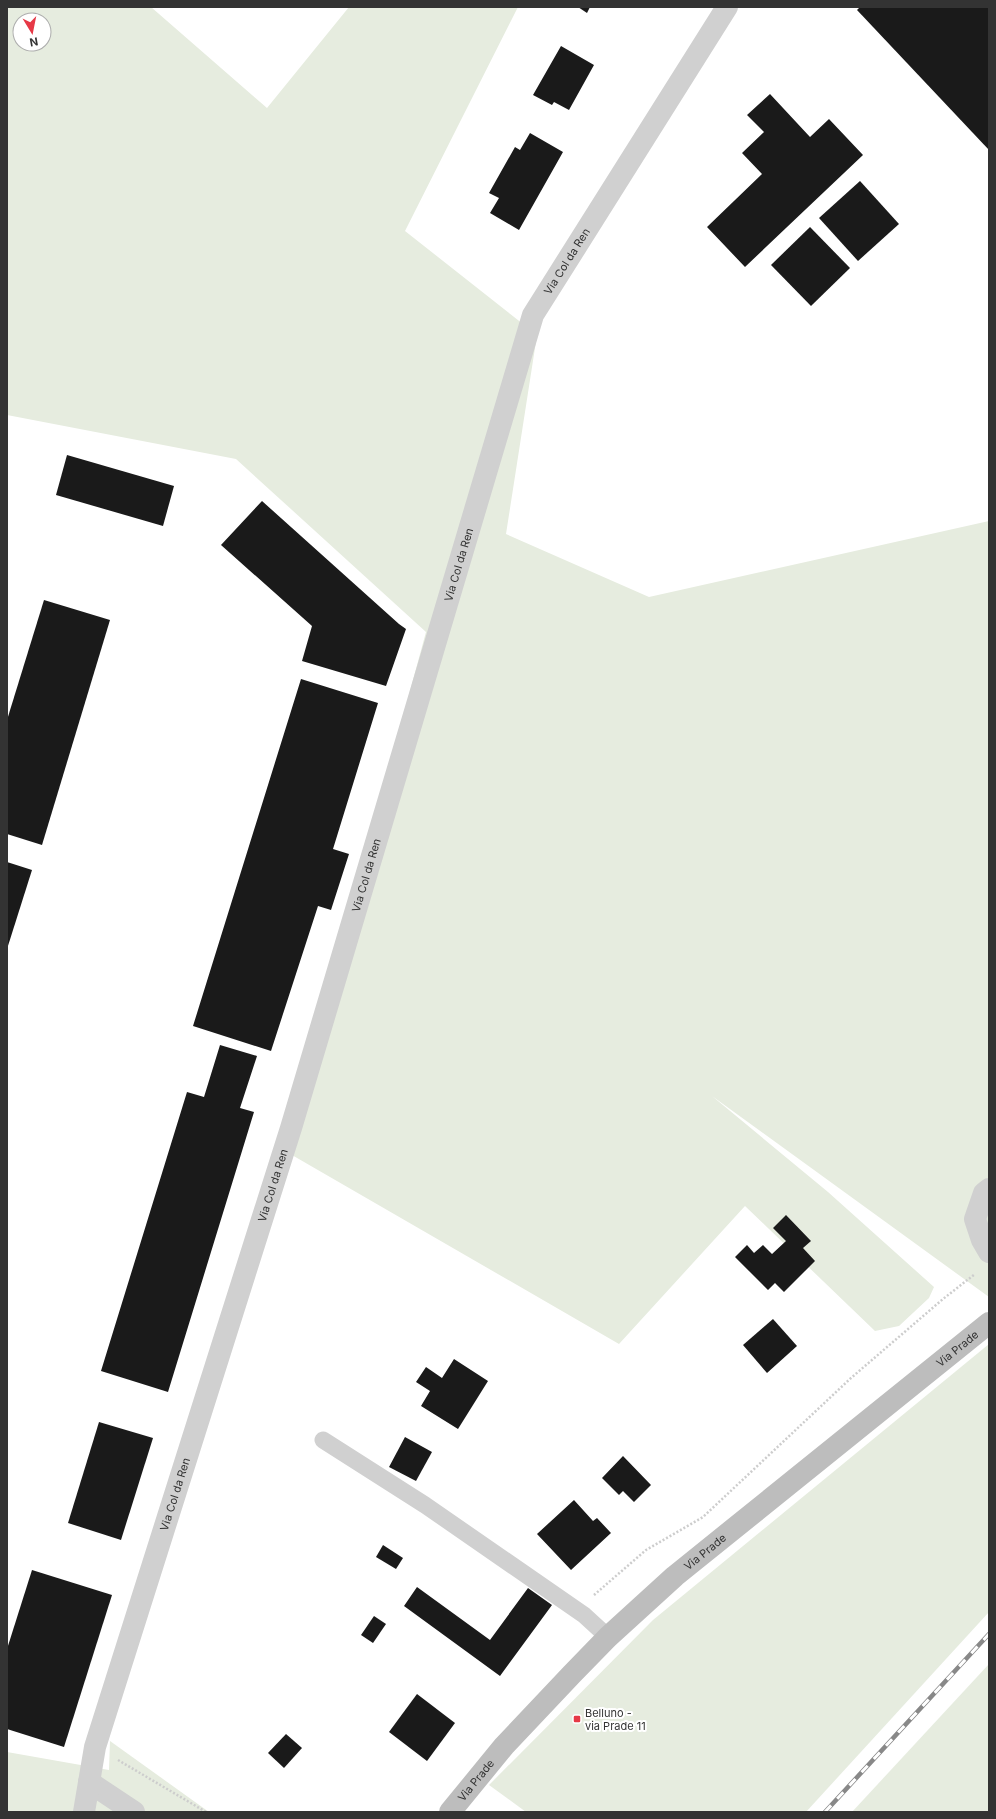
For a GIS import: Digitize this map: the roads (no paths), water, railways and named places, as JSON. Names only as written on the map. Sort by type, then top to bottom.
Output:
[{"type":"main road","name":"Via Prade","points":[[450,1812],[504,1746],[608,1637],[675,1576],[989,1323]]},
{"type":"street","name":"Via Col da Ren","points":[[84,1812],[95,1747],[291,1128],[533,315],[727,7]]},
{"type":"street","points":[[989,1189],[984,1193],[975,1219],[982,1240],[989,1252]]},
{"type":"street","points":[[89,1782],[134,1812]]},
{"type":"lane","points":[[323,1440],[425,1505],[584,1615],[608,1637]]},
{"type":"railway","points":[[825,1812],[989,1634]]},
{"type":"place","name":"Belluno - via Prade 11","points":[[577,1719]]}]
